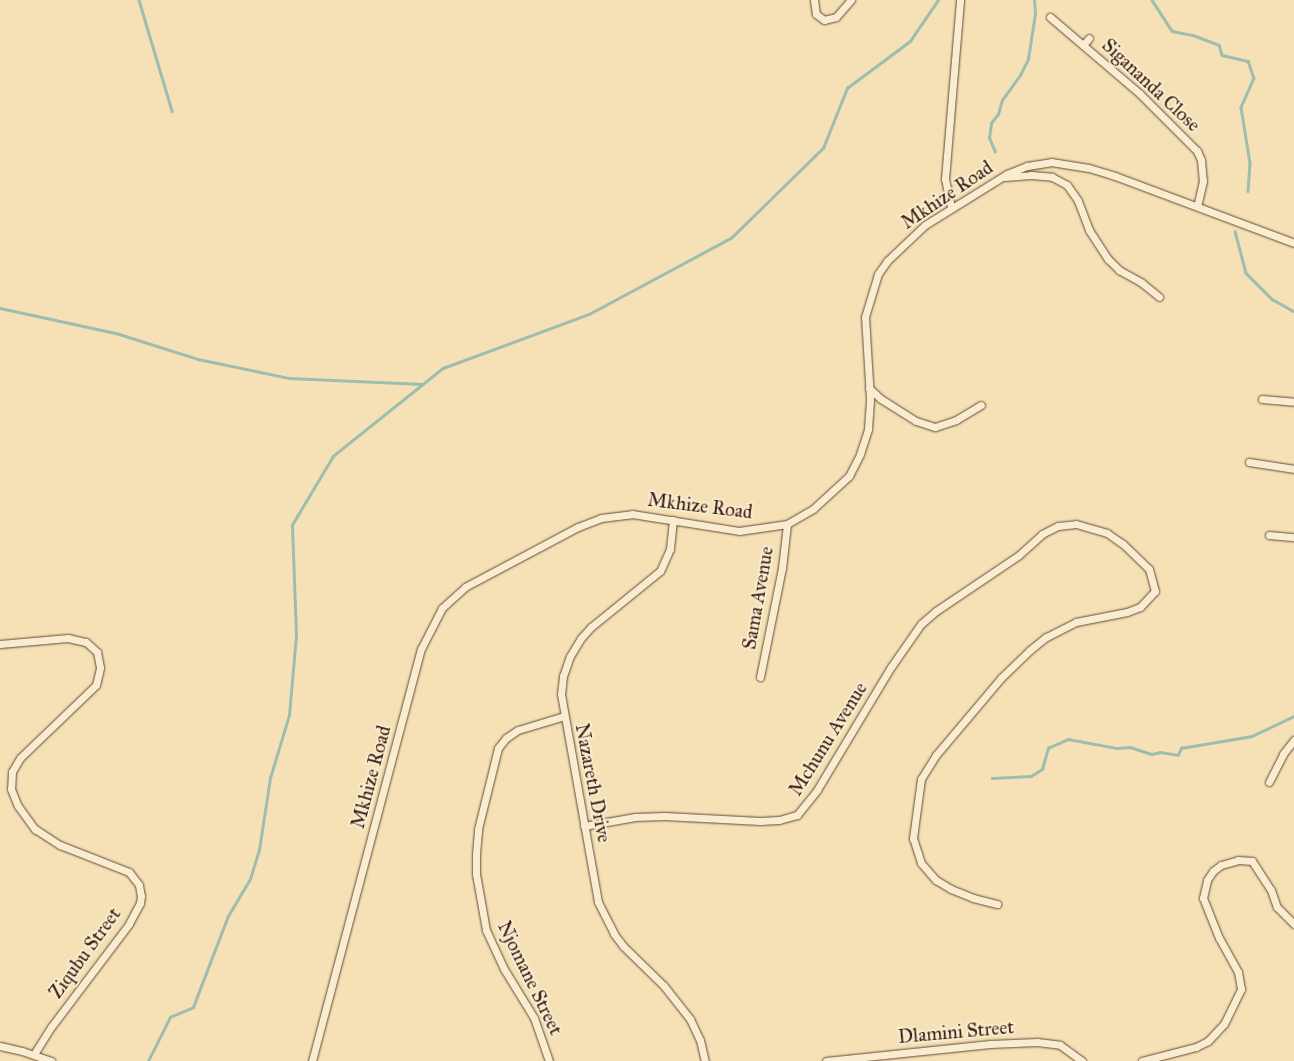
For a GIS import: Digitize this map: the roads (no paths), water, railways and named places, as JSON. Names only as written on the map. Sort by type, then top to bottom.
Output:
[{"type":"street","points":[[814,0],[816,14],[824,20],[836,17],[851,0]]},
{"type":"street","points":[[951,208],[945,179],[960,0]]},
{"type":"street","name":"Sigananda Close","points":[[1050,17],[1140,94],[1197,151],[1201,160],[1204,181],[1197,206]]},
{"type":"street","name":"Sigananda Close","points":[[1083,45],[1090,38]]},
{"type":"street","name":"Mkhize Road","points":[[312,1061],[419,657],[442,608],[478,579],[578,527],[620,515],[673,520],[739,530],[787,524],[813,509],[849,476],[860,454],[868,429],[869,388],[866,316],[878,274],[887,261],[908,240],[951,208],[1001,177],[1027,166],[1051,162],[1069,164],[1115,176],[1294,243]]},
{"type":"street","points":[[1001,177],[1031,175],[1052,177],[1067,185],[1078,201],[1089,230],[1108,259],[1119,270],[1142,283],[1159,297]]},
{"type":"street","points":[[869,388],[881,399],[916,421],[935,426],[956,420],[981,404]]},
{"type":"street","points":[[1262,399],[1294,402]]},
{"type":"street","points":[[1249,462],[1294,469]]},
{"type":"street","name":"Nazareth Drive","points":[[673,520],[670,549],[660,571],[591,627],[581,638],[570,656],[562,689],[564,716],[598,902],[623,946],[684,1010],[700,1040],[705,1061]]},
{"type":"street","name":"Sama Avenue","points":[[760,677],[782,568],[787,524]]},
{"type":"street","name":"Mchunu Avenue","points":[[584,826],[635,817],[665,816],[760,821],[779,820],[797,815],[818,790],[909,638],[936,611],[992,571],[1019,555],[1051,529],[1076,524],[1106,533],[1123,544],[1149,569],[1155,591],[1140,607],[1127,612],[1076,622],[1046,637],[1001,678],[936,755],[921,779],[913,838],[922,863],[936,880],[951,889],[973,898],[997,904]]},
{"type":"street","points":[[1270,535],[1294,537]]},
{"type":"street","name":"Ziqubu Street","points":[[0,644],[68,638],[86,642],[97,652],[100,668],[96,685],[20,758],[12,772],[11,789],[18,806],[36,829],[60,845],[129,872],[139,885],[141,896],[140,903],[128,924],[51,1027],[34,1054]]},
{"type":"street","name":"Njomane Street","points":[[549,1061],[534,1018],[504,969],[486,930],[476,882],[476,854],[478,829],[498,748],[506,738],[518,730],[564,716]]},
{"type":"street","points":[[1269,782],[1282,754],[1294,740]]},
{"type":"street","points":[[1142,1061],[1196,1047],[1208,1041],[1224,1024],[1241,989],[1238,972],[1223,946],[1203,898],[1207,880],[1213,871],[1221,865],[1238,860],[1252,861],[1271,890],[1277,906],[1294,924]]},
{"type":"street","name":"Dlamini Street","points":[[826,1061],[1028,1042],[1060,1045],[1082,1061]]},
{"type":"street","points":[[0,1046],[34,1054],[51,1061]]},
{"type":"waterway","points":[[139,0],[172,111]]},
{"type":"waterway","points":[[148,1061],[170,1017],[193,1007],[228,916],[250,879],[259,850],[270,778],[289,715],[296,635],[292,525],[333,456],[443,368],[589,314],[731,238],[823,148],[847,88],[910,41],[938,0]]},
{"type":"waterway","points":[[995,152],[989,138],[991,123],[998,114],[1002,100],[1020,75],[1028,59],[1035,14],[1034,0]]},
{"type":"waterway","points":[[1152,0],[1172,31],[1193,35],[1219,45],[1222,55],[1248,61],[1254,78],[1241,107],[1250,163],[1248,191]]},
{"type":"waterway","points":[[1235,231],[1246,273],[1272,299],[1294,311]]},
{"type":"waterway","points":[[0,308],[116,333],[198,359],[289,378],[422,384]]},
{"type":"waterway","points":[[992,778],[1031,776],[1042,769],[1048,748],[1068,739],[1117,748],[1130,747],[1152,754],[1160,752],[1178,755],[1181,748],[1252,736],[1294,716]]}]
